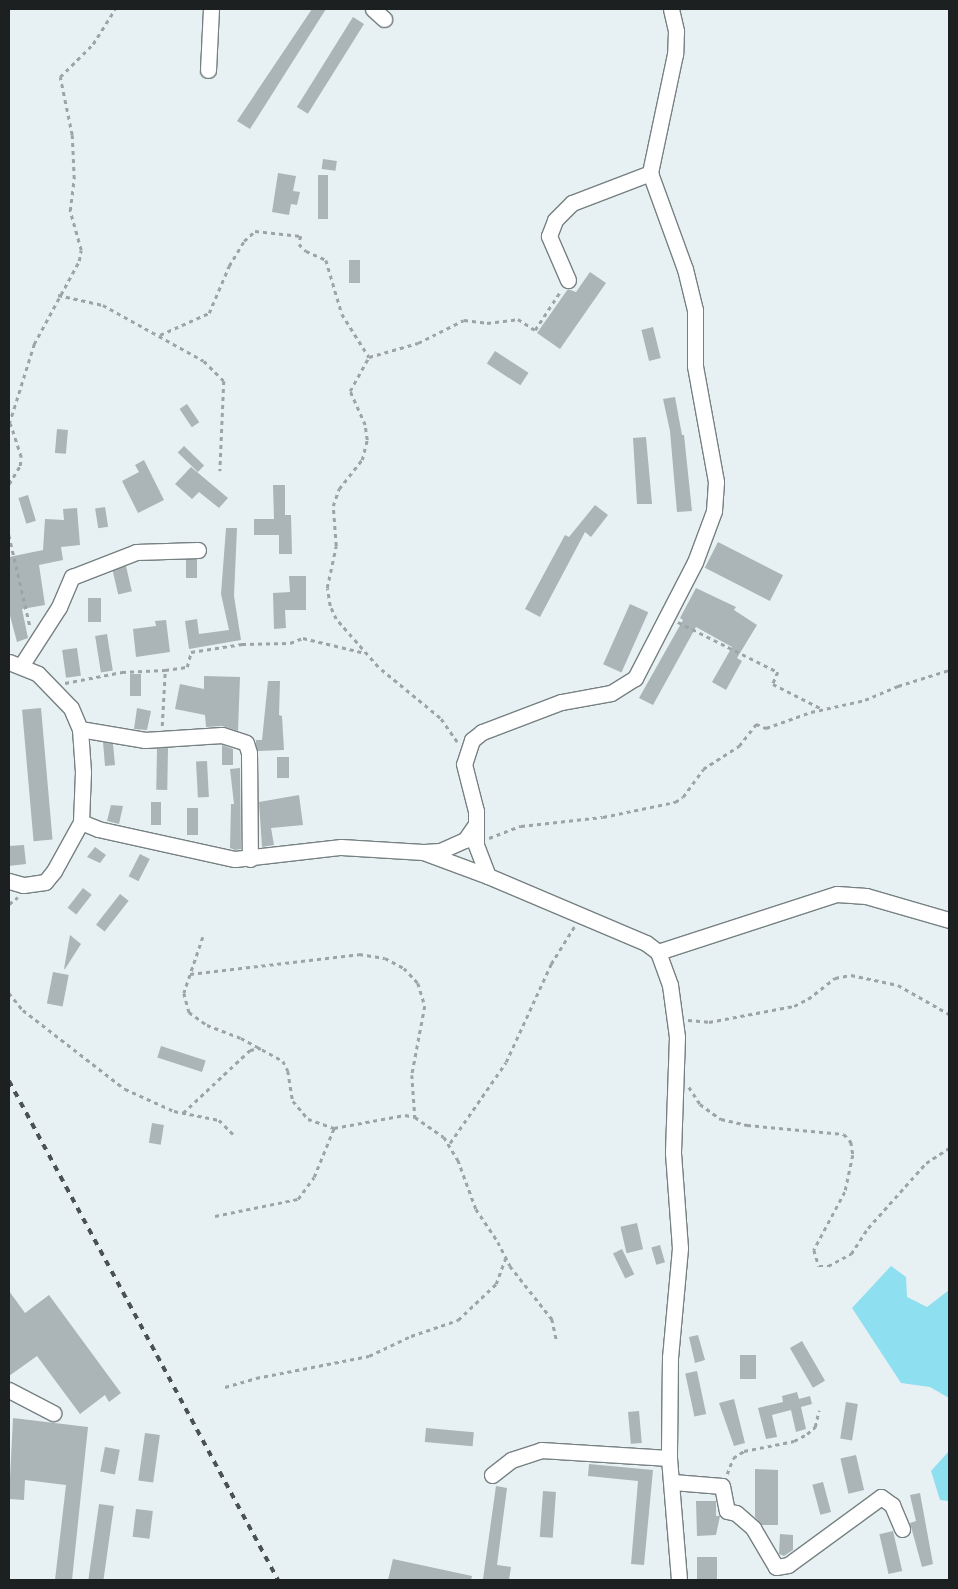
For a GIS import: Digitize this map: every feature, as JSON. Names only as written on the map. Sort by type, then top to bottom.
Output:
[{"type":"street","points":[[208,70],[210,9]]},
{"type":"street","points":[[488,876],[479,857],[475,833],[476,811],[464,764],[472,740],[482,732],[561,702],[611,693],[635,678],[709,529],[716,502],[716,482],[695,366],[696,332],[692,292],[650,173],[675,54],[676,31],[671,9]]},
{"type":"street","points":[[568,280],[549,236],[555,220],[572,203],[650,173]]},
{"type":"street","points":[[9,881],[23,885],[45,882],[82,822],[80,729],[71,708],[51,684],[15,664],[35,645],[59,607],[72,578],[136,552],[198,550]]},
{"type":"street","points":[[80,729],[162,740],[222,735],[246,742],[249,753],[250,858]]},
{"type":"street","points":[[82,822],[98,829],[224,857],[250,858],[341,847],[423,852],[440,850],[465,840],[475,833]]},
{"type":"street","points":[[423,852],[488,876],[632,936],[658,952],[670,985],[677,1037],[673,1153],[680,1263],[670,1357],[669,1458],[673,1482],[679,1580]]},
{"type":"street","points":[[658,952],[837,894],[866,896],[949,920]]},
{"type":"street","points":[[9,1390],[54,1413]]},
{"type":"street","points":[[492,1475],[511,1460],[541,1450],[669,1458]]},
{"type":"street","points":[[673,1482],[722,1486],[727,1511],[736,1513],[753,1528],[776,1567],[788,1565],[881,1497],[892,1505],[902,1529]]},
{"type":"path","points":[[9,484],[20,466],[21,457],[9,424],[34,344],[42,332],[58,295],[79,261],[81,250],[70,211],[74,179],[72,135],[60,77],[93,44],[116,9]]},
{"type":"path","points":[[160,335],[209,313],[229,266],[244,241],[255,230],[300,236],[299,244],[306,251],[326,260],[342,314],[369,357]]},
{"type":"path","points":[[464,764],[461,748],[440,718],[378,667],[336,619],[327,588],[336,546],[333,506],[339,489],[362,460],[367,440],[365,425],[350,392],[369,357],[418,344],[464,320],[486,323],[518,319],[535,330],[568,280]]},
{"type":"path","points":[[58,295],[103,305],[204,361],[224,381],[220,471]]},
{"type":"path","points":[[9,535],[35,645]]},
{"type":"path","points":[[667,616],[778,672],[772,684],[823,710]]},
{"type":"path","points":[[51,684],[122,672],[187,667],[191,652],[242,644],[290,643],[303,638],[367,653]]},
{"type":"path","points":[[162,740],[165,670]]},
{"type":"path","points":[[475,833],[485,840],[521,826],[595,818],[675,802],[683,797],[702,769],[739,746],[756,724],[766,728],[823,710],[865,700],[898,686],[949,670]]},
{"type":"path","points":[[450,1143],[506,1062],[551,964],[572,930],[586,917]]},
{"type":"path","points":[[203,937],[184,993],[189,1012],[207,1025],[262,1048],[283,1062],[288,1071],[293,1102],[300,1112],[320,1125],[334,1128],[387,1117],[415,1117],[435,1128],[450,1143],[476,1209],[506,1258],[552,1319],[557,1342]]},
{"type":"path","points":[[190,974],[359,954],[385,958],[404,968],[418,983],[425,1006],[412,1075],[415,1117]]},
{"type":"path","points":[[690,1028],[683,1019],[709,1022],[794,1006],[808,999],[835,978],[851,975],[898,985],[949,1014]]},
{"type":"path","points":[[9,992],[23,1010],[109,1079],[148,1101],[183,1113],[219,1120],[234,1134]]},
{"type":"path","points":[[183,1113],[250,1050],[262,1048]]},
{"type":"path","points":[[689,1081],[692,1096],[721,1119],[747,1125],[844,1134],[850,1142],[853,1155],[845,1192],[814,1250],[819,1266],[828,1266],[851,1254],[868,1228],[926,1163],[949,1148]]},
{"type":"path","points":[[215,1216],[298,1199],[314,1178],[334,1128]]},
{"type":"path","points":[[225,1387],[256,1378],[369,1356],[411,1336],[458,1320],[496,1284],[506,1258]]},
{"type":"path","points":[[722,1486],[733,1458],[744,1451],[794,1441],[807,1434],[815,1427],[819,1410]]},
{"type":"shaded area","points":[[891,1266],[906,1277],[907,1297],[927,1307],[949,1290],[949,1398],[930,1387],[901,1383],[852,1308]]},
{"type":"shaded area","points":[[949,1451],[949,1501],[940,1500],[931,1471]]},
{"type":"building","points":[[312,9],[326,9],[250,129],[237,121]]},
{"type":"building","points":[[353,17],[364,24],[308,114],[297,107]]},
{"type":"building","points":[[323,159],[337,161],[335,171],[322,169]]},
{"type":"building","points":[[278,173],[296,176],[293,191],[300,192],[297,205],[291,204],[289,215],[272,212]]},
{"type":"building","points":[[318,175],[328,175],[328,219],[318,219]]},
{"type":"building","points":[[349,260],[360,260],[360,283],[349,283]]},
{"type":"building","points":[[590,272],[606,283],[560,349],[537,333],[568,289],[576,292]]},
{"type":"building","points":[[653,327],[661,358],[649,361],[641,330]]},
{"type":"building","points":[[495,351],[529,373],[520,385],[487,364]]},
{"type":"building","points":[[675,397],[682,435],[684,435],[692,511],[677,512],[670,431],[663,399]]},
{"type":"building","points":[[187,404],[199,422],[192,427],[180,409]]},
{"type":"building","points":[[57,429],[68,430],[66,454],[55,453]]},
{"type":"building","points":[[646,437],[652,504],[637,504],[633,438]]},
{"type":"building","points":[[184,446],[204,465],[198,472],[178,452]]},
{"type":"building","points":[[144,460],[164,500],[138,513],[122,481],[139,472],[135,465]]},
{"type":"building","points":[[191,467],[228,498],[219,508],[199,492],[192,499],[175,484]]},
{"type":"building","points":[[273,485],[285,485],[285,515],[291,515],[292,554],[279,554],[279,535],[254,535],[254,519],[274,519]]},
{"type":"building","points":[[28,495],[36,521],[26,524],[18,498]]},
{"type":"building","points":[[595,505],[608,515],[591,537],[585,532],[540,617],[525,609],[565,535],[569,537]]},
{"type":"building","points":[[105,507],[108,527],[98,528],[95,509]]},
{"type":"building","points":[[77,508],[80,545],[61,547],[63,560],[39,565],[45,605],[22,609],[28,638],[17,642],[9,612],[9,557],[43,550],[45,519],[64,520],[63,509]]},
{"type":"building","points":[[226,528],[237,528],[234,596],[241,640],[189,649],[185,621],[197,619],[199,634],[229,630],[221,594]]},
{"type":"building","points":[[718,542],[783,575],[770,601],[705,568]]},
{"type":"building","points":[[186,559],[197,559],[197,578],[186,578]]},
{"type":"building","points":[[126,566],[132,591],[118,594],[112,569]]},
{"type":"building","points":[[289,576],[306,576],[306,610],[285,610],[286,628],[274,629],[273,593],[290,592]]},
{"type":"building","points":[[696,588],[736,607],[734,610],[757,625],[737,658],[742,661],[726,690],[712,682],[732,647],[696,627],[653,705],[639,698],[683,620],[680,618]]},
{"type":"building","points":[[88,598],[101,598],[101,622],[88,622]]},
{"type":"building","points":[[630,604],[648,612],[621,672],[603,664]]},
{"type":"building","points":[[166,620],[170,652],[136,657],[133,629],[156,626],[155,621]]},
{"type":"building","points":[[107,634],[113,671],[101,672],[95,636]]},
{"type":"building","points":[[77,648],[81,676],[66,678],[62,650]]},
{"type":"building","points":[[130,674],[141,674],[141,696],[130,696]]},
{"type":"building","points":[[204,676],[240,677],[238,731],[222,726],[206,727],[205,715],[175,709],[180,684],[204,689]]},
{"type":"building","points":[[268,681],[280,681],[279,715],[282,716],[284,750],[258,751],[256,745],[256,740],[262,740]]},
{"type":"building","points":[[41,708],[53,839],[34,841],[22,710]]},
{"type":"building","points":[[137,708],[151,711],[147,730],[134,729]]},
{"type":"building","points":[[103,742],[113,744],[115,765],[105,766]]},
{"type":"building","points":[[222,745],[233,749],[233,765],[222,765]]},
{"type":"building","points":[[157,748],[168,748],[167,790],[156,790]]},
{"type":"building","points":[[277,757],[289,757],[289,778],[277,778]]},
{"type":"building","points":[[207,761],[209,797],[198,798],[196,762]]},
{"type":"building","points":[[240,768],[241,849],[235,850],[230,848],[231,804],[234,804],[230,769]]},
{"type":"building","points":[[299,795],[303,825],[271,828],[274,845],[262,847],[259,802]]},
{"type":"building","points":[[151,802],[161,802],[161,825],[151,825]]},
{"type":"building","points":[[111,805],[123,806],[119,824],[107,821]]},
{"type":"building","points":[[187,808],[198,808],[198,835],[187,835]]},
{"type":"building","points":[[24,845],[26,864],[9,866],[9,846]]},
{"type":"building","points":[[95,847],[106,855],[100,863],[87,857]]},
{"type":"building","points":[[140,854],[150,859],[138,881],[129,876]]},
{"type":"building","points":[[83,888],[92,895],[76,914],[68,908]]},
{"type":"building","points":[[120,894],[129,901],[105,932],[96,925]]},
{"type":"building","points":[[70,935],[81,944],[64,969]]},
{"type":"building","points":[[53,972],[69,975],[63,1006],[47,1003]]},
{"type":"building","points":[[161,1046],[206,1061],[202,1072],[157,1057]]},
{"type":"building","points":[[152,1123],[164,1125],[161,1145],[149,1143]]},
{"type":"building","points":[[637,1223],[643,1249],[627,1253],[620,1227]]},
{"type":"building","points":[[660,1245],[665,1262],[656,1265],[651,1247]]},
{"type":"building","points":[[622,1249],[634,1274],[625,1279],[613,1253]]},
{"type":"building","points":[[9,1291],[25,1313],[49,1295],[121,1393],[109,1402],[105,1395],[80,1414],[37,1356],[9,1376]]},
{"type":"building","points":[[698,1335],[705,1360],[695,1363],[689,1337]]},
{"type":"building","points":[[802,1341],[825,1381],[813,1388],[790,1348]]},
{"type":"building","points":[[740,1355],[756,1355],[756,1379],[740,1379]]},
{"type":"building","points":[[697,1371],[706,1414],[694,1417],[685,1373]]},
{"type":"building","points":[[797,1392],[799,1399],[810,1396],[812,1404],[801,1407],[806,1429],[796,1432],[791,1410],[772,1415],[777,1437],[766,1439],[758,1408],[783,1402],[782,1396]]},
{"type":"building","points":[[734,1399],[745,1443],[734,1446],[719,1403]]},
{"type":"building","points":[[846,1402],[858,1404],[852,1440],[840,1439]]},
{"type":"building","points":[[639,1411],[642,1443],[631,1444],[628,1412]]},
{"type":"building","points":[[13,1418],[88,1427],[72,1580],[55,1580],[66,1485],[25,1480],[24,1500],[9,1499]]},
{"type":"building","points":[[426,1428],[474,1432],[473,1446],[425,1442]]},
{"type":"building","points":[[145,1433],[160,1435],[153,1483],[138,1481]]},
{"type":"building","points":[[105,1447],[120,1450],[115,1474],[100,1472]]},
{"type":"building","points":[[856,1455],[864,1490],[849,1494],[840,1459]]},
{"type":"building","points":[[589,1464],[653,1470],[644,1565],[631,1564],[638,1481],[588,1476]]},
{"type":"building","points":[[755,1469],[778,1470],[778,1525],[762,1525],[755,1517]]},
{"type":"building","points":[[823,1482],[831,1512],[820,1515],[812,1485]]},
{"type":"building","points":[[496,1486],[507,1488],[497,1565],[511,1567],[509,1580],[483,1579]]},
{"type":"building","points":[[543,1491],[556,1492],[553,1538],[540,1537]]},
{"type":"building","points":[[920,1493],[933,1564],[922,1567],[910,1523],[916,1521],[910,1495]]},
{"type":"building","points":[[696,1501],[716,1501],[716,1516],[720,1516],[716,1535],[697,1536]]},
{"type":"building","points":[[99,1504],[114,1506],[103,1580],[88,1580]]},
{"type":"building","points":[[136,1509],[153,1511],[149,1539],[133,1537]]},
{"type":"building","points":[[893,1531],[902,1571],[889,1574],[879,1534]]},
{"type":"building","points":[[780,1534],[793,1535],[793,1550],[784,1556],[779,1554]]},
{"type":"building","points":[[697,1557],[717,1557],[717,1580],[697,1580]]},
{"type":"building","points":[[393,1559],[472,1576],[471,1580],[388,1580]]},
{"type":"railway","points":[[9,1081],[278,1580]]}]
